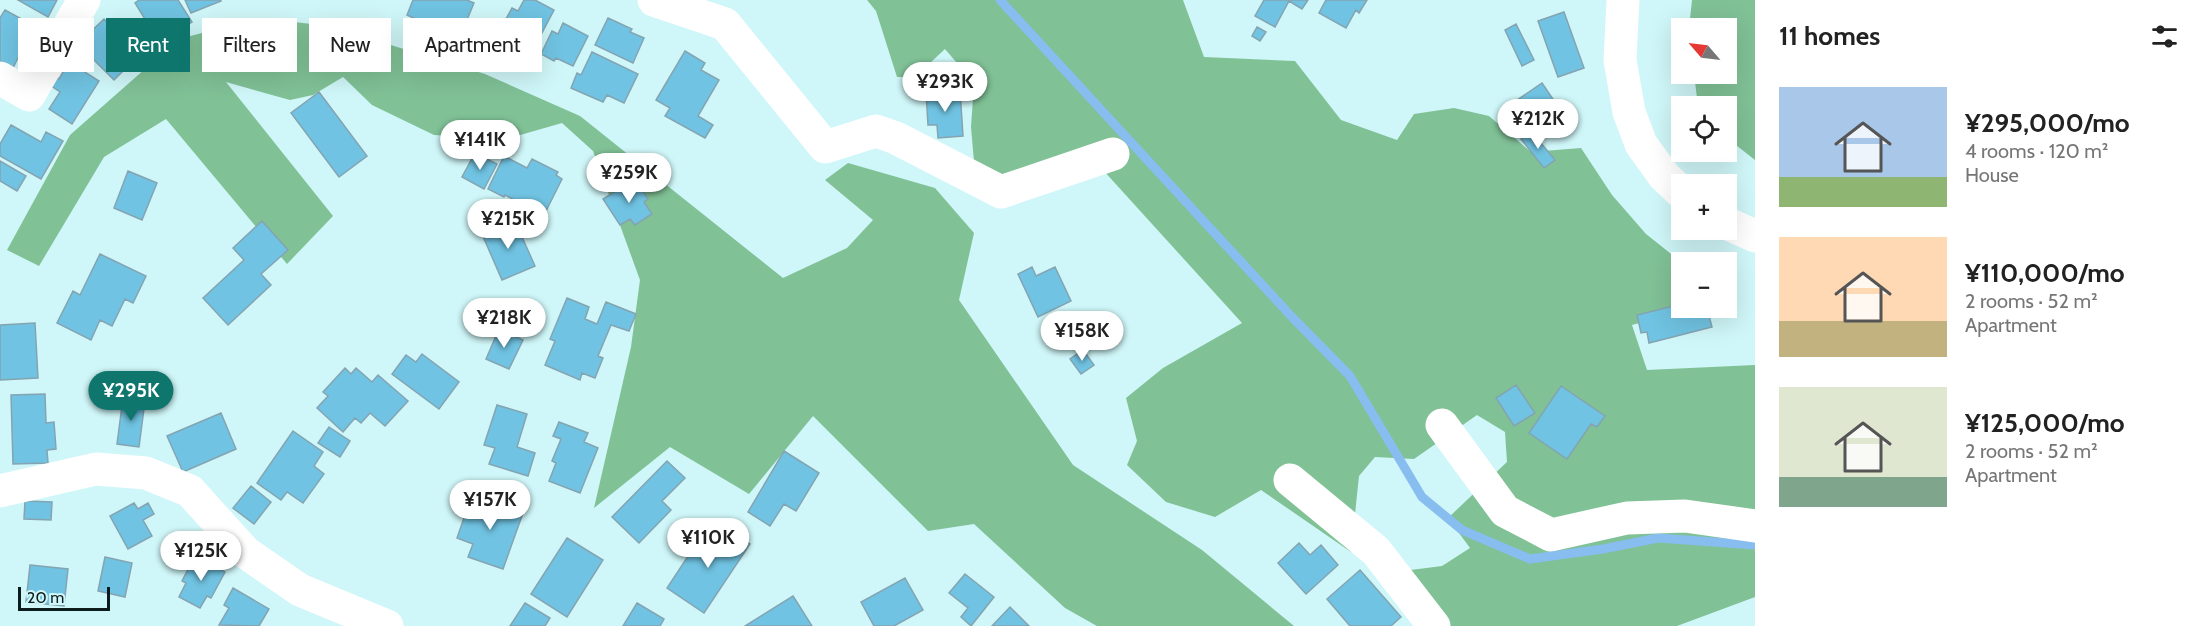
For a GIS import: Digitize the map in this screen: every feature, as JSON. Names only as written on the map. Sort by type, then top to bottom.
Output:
[{"type":"street","points":[[0,78],[29,95],[84,0]]},
{"type":"street","points":[[654,0],[725,24],[825,147],[876,131],[896,138],[1001,192],[1113,154]]},
{"type":"street","points":[[1623,0],[1620,60],[1629,112],[1641,144],[1671,183]]},
{"type":"street","points":[[1737,228],[1755,236]]},
{"type":"street","points":[[1442,425],[1505,511],[1551,535],[1627,518],[1685,516],[1755,526]]},
{"type":"street","points":[[0,491],[96,469],[146,473],[190,492],[245,552],[300,590],[387,626]]},
{"type":"street","points":[[1290,480],[1376,551],[1434,626]]},
{"type":"green space","points":[[867,0],[1183,0],[1204,57],[1295,61],[1341,120],[1397,140],[1414,114],[1454,108],[1489,116],[1531,152],[1581,148],[1612,195],[1646,234],[1671,254],[1671,314],[1632,325],[1647,370],[1755,365],[1755,597],[1677,626],[1441,626],[1395,572],[1442,566],[1470,548],[1448,518],[1507,462],[1505,432],[1477,415],[1414,459],[1375,457],[1359,476],[1351,552],[1261,490],[1215,517],[1166,502],[1127,465],[1137,441],[1126,398],[1163,368],[1242,323],[1093,159],[977,196],[971,127],[974,83],[945,49],[915,77],[897,77],[876,11]]},
{"type":"green space","points":[[1692,0],[1755,0],[1755,160],[1737,146],[1737,96],[1697,96],[1695,84],[1737,84],[1737,18],[1690,18]]},
{"type":"green space","points":[[297,22],[309,24],[309,72],[391,72],[391,45],[403,49],[403,72],[478,72],[485,74],[580,116],[783,278],[847,248],[873,220],[825,180],[848,163],[935,188],[974,233],[959,300],[1073,465],[1202,550],[1294,626],[1097,626],[1065,608],[974,524],[928,531],[813,416],[749,494],[670,447],[594,508],[631,347],[640,280],[593,151],[562,123],[506,139],[434,135],[372,105],[343,77],[313,95],[290,100],[226,82],[333,216],[287,264],[166,119],[104,157],[39,266],[7,250],[70,135],[142,72],[190,72],[190,36],[202,33],[202,72],[297,72]]},
{"type":"building","points":[[18,0],[57,0],[48,17]]},
{"type":"building","points":[[139,0],[178,0],[189,18],[144,18],[135,3]]},
{"type":"building","points":[[185,0],[220,0],[221,1],[191,13]]},
{"type":"building","points":[[413,0],[467,0],[474,3],[468,18],[414,18],[407,15]]},
{"type":"building","points":[[524,0],[535,0],[554,10],[542,33],[542,18],[507,18],[512,8],[518,11]]},
{"type":"building","points":[[1264,0],[1308,0],[1302,9],[1289,1],[1275,27],[1255,16]]},
{"type":"building","points":[[1326,0],[1367,0],[1359,13],[1356,10],[1346,28],[1319,13]]},
{"type":"building","points":[[5,10],[20,18],[18,58],[13,68],[0,61],[0,18]]},
{"type":"building","points":[[1564,12],[1584,68],[1558,77],[1538,21]]},
{"type":"building","points":[[608,18],[632,29],[630,32],[644,38],[633,63],[595,45]]},
{"type":"building","points":[[104,19],[106,21],[106,72],[94,60],[94,29]]},
{"type":"building","points":[[563,23],[588,36],[573,66],[556,58],[554,61],[542,55],[552,31],[558,34]]},
{"type":"building","points":[[1516,24],[1534,60],[1522,66],[1505,30]]},
{"type":"building","points":[[1257,27],[1266,32],[1260,41],[1252,36]]},
{"type":"building","points":[[685,51],[705,63],[701,70],[719,80],[698,116],[713,125],[705,138],[665,116],[670,108],[656,100]]},
{"type":"building","points":[[592,52],[638,74],[624,103],[607,95],[603,102],[571,88],[577,73],[581,75]]},
{"type":"building","points":[[971,67],[980,82],[964,92],[955,76]]},
{"type":"building","points":[[63,72],[85,72],[99,81],[72,124],[49,109],[60,92],[50,85],[55,76],[59,79]]},
{"type":"building","points":[[106,72],[122,72],[114,80]]},
{"type":"building","points":[[1542,83],[1559,108],[1524,132],[1507,107]]},
{"type":"building","points":[[960,90],[963,136],[938,138],[937,125],[928,125],[926,92]]},
{"type":"building","points":[[319,92],[367,156],[339,177],[291,113]]},
{"type":"building","points":[[11,125],[41,142],[46,132],[63,141],[41,179],[0,156],[0,144]]},
{"type":"building","points":[[1531,131],[1555,160],[1544,168],[1521,139]]},
{"type":"building","points":[[475,153],[497,164],[484,189],[462,177]]},
{"type":"building","points":[[504,156],[527,168],[532,159],[558,172],[556,175],[562,179],[544,215],[488,189]]},
{"type":"building","points":[[0,161],[26,176],[17,191],[0,181]]},
{"type":"building","points":[[128,171],[157,183],[142,220],[114,208]]},
{"type":"building","points":[[635,179],[648,199],[644,202],[652,214],[635,225],[630,219],[620,225],[603,199]]},
{"type":"building","points":[[514,219],[535,266],[502,280],[482,234]]},
{"type":"building","points":[[262,221],[288,250],[261,274],[271,285],[228,325],[203,298],[244,260],[233,248]]},
{"type":"building","points":[[100,254],[146,276],[133,303],[125,299],[112,326],[100,320],[91,340],[57,323],[73,291],[80,295]]},
{"type":"building","points":[[1032,267],[1036,276],[1055,267],[1071,301],[1038,317],[1018,274]]},
{"type":"building","points":[[567,298],[589,307],[585,319],[597,324],[606,302],[636,314],[629,331],[611,325],[598,356],[603,358],[595,378],[582,373],[580,380],[545,365],[555,341],[550,339]]},
{"type":"building","points":[[1671,307],[1671,318],[1710,318],[1712,327],[1649,343],[1647,332],[1641,333],[1637,315]]},
{"type":"building","points":[[35,323],[38,378],[0,380],[0,325]]},
{"type":"building","points":[[499,329],[523,340],[509,369],[486,359]]},
{"type":"building","points":[[1083,350],[1094,365],[1081,374],[1070,359]]},
{"type":"building","points":[[422,354],[459,382],[439,409],[392,374],[406,355],[416,362]]},
{"type":"building","points":[[345,368],[351,374],[356,368],[372,382],[378,375],[408,401],[385,426],[370,413],[361,423],[355,418],[343,432],[317,408],[328,396],[323,392]]},
{"type":"building","points":[[1516,385],[1535,413],[1514,426],[1496,398]]},
{"type":"building","points":[[1561,386],[1605,416],[1597,427],[1591,424],[1567,459],[1529,433]]},
{"type":"building","points":[[45,394],[46,423],[54,422],[56,449],[47,450],[48,463],[13,464],[11,395]]},
{"type":"building","points":[[123,398],[145,401],[139,447],[117,444]]},
{"type":"building","points":[[497,405],[527,414],[517,447],[535,453],[528,476],[489,464],[495,448],[484,445]]},
{"type":"building","points":[[221,413],[236,449],[183,472],[167,436]]},
{"type":"building","points":[[559,422],[588,433],[584,442],[598,448],[580,493],[549,481],[556,463],[552,461],[561,439],[553,436]]},
{"type":"building","points":[[329,427],[350,441],[340,457],[318,443]]},
{"type":"building","points":[[293,431],[323,452],[314,466],[324,474],[303,503],[287,492],[281,500],[257,483]]},
{"type":"building","points":[[784,451],[819,473],[796,511],[784,504],[770,526],[748,512]]},
{"type":"building","points":[[667,461],[685,478],[662,501],[671,510],[639,543],[612,517]]},
{"type":"building","points":[[251,486],[271,502],[254,524],[233,508]]},
{"type":"building","points":[[472,495],[523,513],[503,569],[468,557],[473,544],[457,538]]},
{"type":"building","points":[[25,501],[52,502],[51,520],[24,519]]},
{"type":"building","points":[[134,503],[138,509],[148,503],[154,514],[143,520],[152,536],[128,549],[110,516]]},
{"type":"building","points":[[723,526],[750,544],[704,613],[667,588],[700,538],[711,545]]},
{"type":"building","points":[[567,538],[603,560],[567,617],[531,594]]},
{"type":"building","points":[[1299,543],[1310,555],[1321,545],[1338,565],[1306,594],[1278,563]]},
{"type":"building","points":[[195,556],[225,572],[211,598],[207,596],[200,608],[179,597],[186,583],[182,581]]},
{"type":"building","points":[[105,557],[132,563],[125,597],[98,591]]},
{"type":"building","points":[[30,565],[68,569],[64,606],[26,602]]},
{"type":"building","points":[[1360,570],[1401,617],[1391,626],[1350,626],[1327,599]]},
{"type":"building","points":[[965,574],[994,597],[971,626],[961,617],[968,608],[949,593]]},
{"type":"building","points":[[905,578],[923,610],[894,626],[874,626],[861,602]]},
{"type":"building","points":[[233,588],[269,609],[259,626],[219,625],[229,608],[224,605]]},
{"type":"building","points":[[793,596],[812,626],[745,626]]},
{"type":"building","points":[[525,603],[550,618],[545,626],[510,626]]},
{"type":"building","points":[[637,603],[664,619],[660,626],[623,626]]},
{"type":"building","points":[[1010,607],[1029,626],[992,626]]},
{"type":"waterway","points":[[1000,0],[1291,316],[1350,376],[1422,497],[1462,530],[1530,559],[1603,549],[1658,538],[1755,545]]}]
